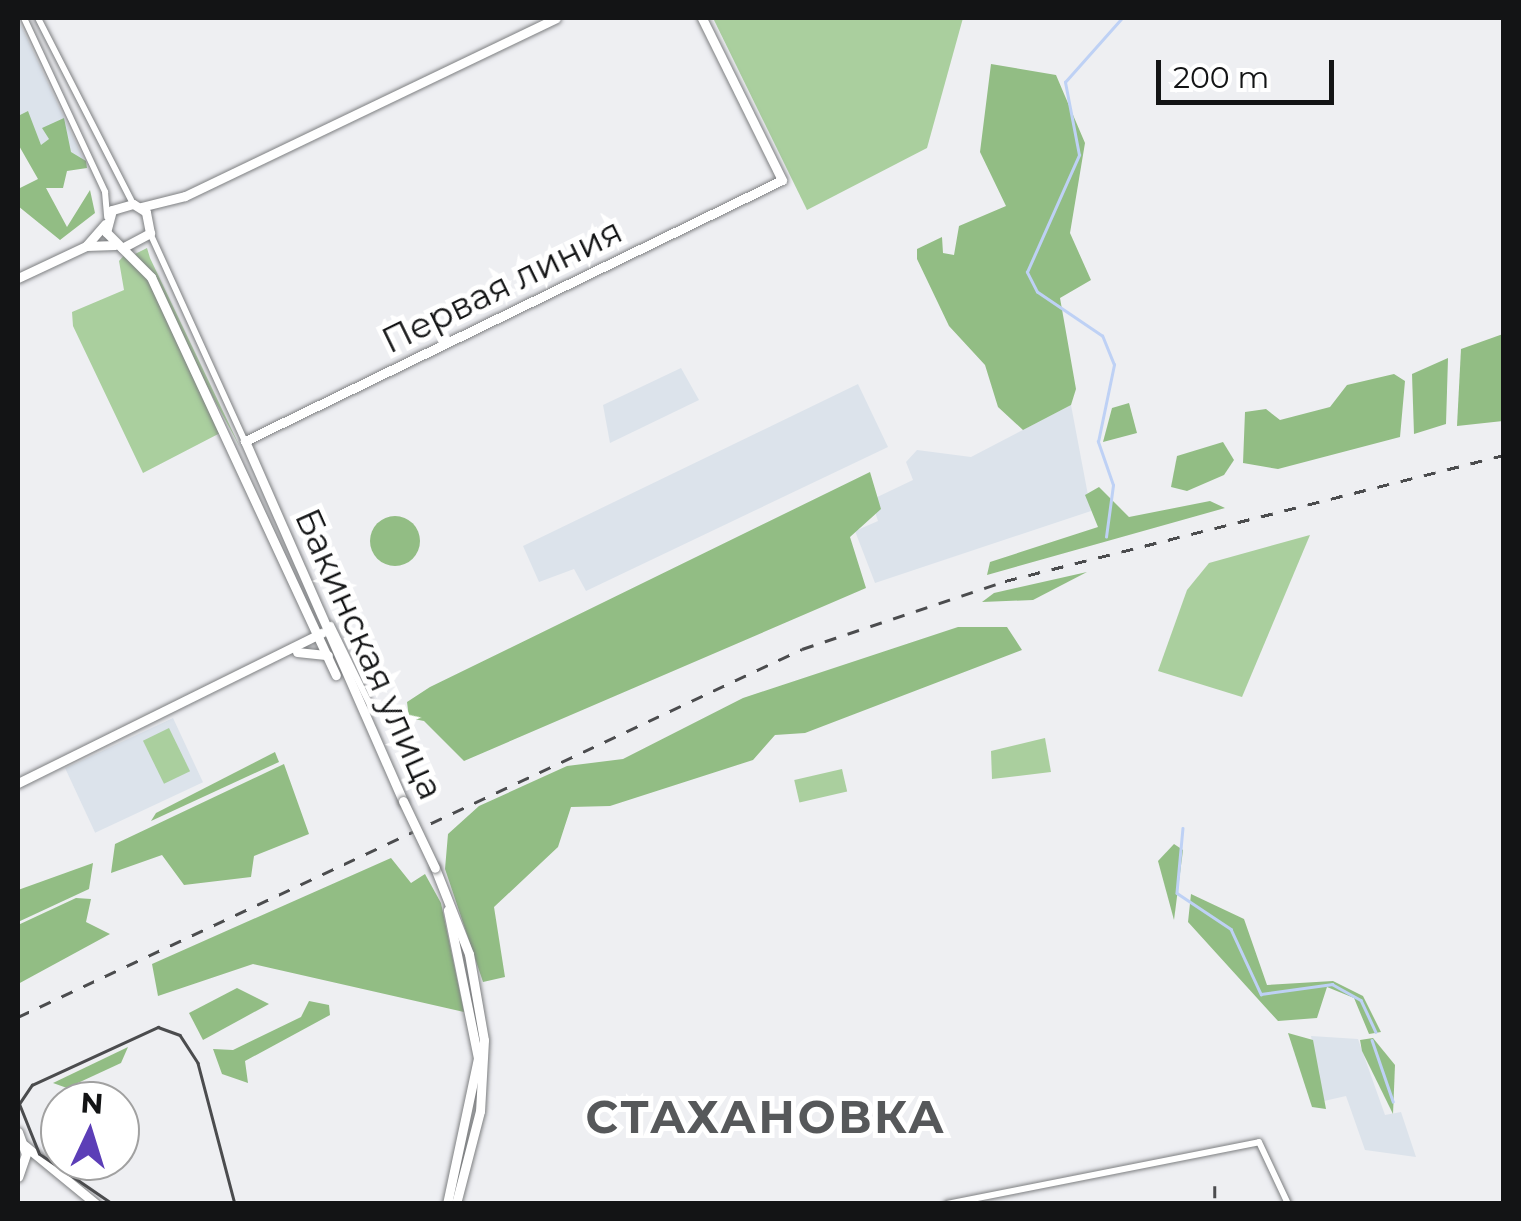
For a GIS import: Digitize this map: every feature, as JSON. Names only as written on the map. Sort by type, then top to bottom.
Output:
[{"type":"main road","points":[[86,246],[106,220],[137,205],[186,196],[556,18]]},
{"type":"main road","name":"Первая линия","points":[[244,441],[782,180],[702,18]]},
{"type":"main road","points":[[18,278],[86,246],[119,246],[150,233],[137,205]]},
{"type":"main road","name":"Бакинская улица","points":[[106,220],[119,246],[151,277],[433,870],[472,965],[484,1040],[476,1110]]},
{"type":"main road","name":"Бакинская улица","points":[[244,441],[331,625],[339,667],[400,802]]},
{"type":"main road","points":[[18,783],[243,674],[331,625]]},
{"type":"main road","points":[[243,674],[308,648],[328,655]]},
{"type":"main road","points":[[446,1204],[476,1110]]},
{"type":"main road","points":[[456,1204],[476,1110]]},
{"type":"main road","points":[[18,1132],[40,1163]]},
{"type":"main road","points":[[18,1177],[24,1145]]},
{"type":"main road","points":[[59,1181],[96,1204]]},
{"type":"street","points":[[24,18],[105,192],[106,220]]},
{"type":"street","points":[[38,18],[137,205]]},
{"type":"street","points":[[33,37],[44,32]]},
{"type":"street","name":"Бакинская улица","points":[[150,233],[244,441]]},
{"type":"street","points":[[331,625],[370,705]]},
{"type":"street","points":[[947,1204],[1267,1145],[1288,1204]]},
{"type":"shaded area","points":[[18,19],[84,160],[50,175],[18,120]]},
{"type":"shaded area","points":[[681,368],[699,400],[610,443],[603,405]]},
{"type":"shaded area","points":[[858,384],[888,447],[586,591],[574,569],[539,582],[523,546]]},
{"type":"shaded area","points":[[1071,405],[1091,511],[875,583],[855,531],[878,521],[871,500],[913,480],[906,462],[917,450],[971,457]]},
{"type":"shaded area","points":[[173,718],[203,782],[95,833],[65,768]]},
{"type":"shaded area","points":[[1311,1036],[1358,1039],[1385,1115],[1401,1112],[1416,1157],[1365,1150],[1346,1096],[1324,1101]]},
{"type":"green space","points":[[713,18],[963,18],[927,148],[807,210]]},
{"type":"green space","points":[[991,64],[1056,75],[1085,143],[1070,233],[1091,280],[1060,298],[1076,389],[1071,405],[1023,430],[998,407],[985,365],[949,326],[917,259],[917,249],[942,237],[943,253],[954,255],[959,226],[1006,206],[980,152]]},
{"type":"green space","points":[[28,111],[41,145],[49,139],[42,128],[64,118],[71,152],[86,161],[87,168],[67,171],[63,188],[46,188],[67,227],[90,190],[95,213],[60,240],[18,206],[18,189],[38,179],[18,144],[18,116]]},
{"type":"green space","points":[[147,248],[150,258],[240,447],[135,254]]},
{"type":"green space","points":[[127,252],[145,269],[224,431],[143,473],[73,326],[72,312],[124,290],[119,261]]},
{"type":"green space","points":[[1503,334],[1503,421],[1457,426],[1461,349]]},
{"type":"green space","points":[[1448,358],[1446,424],[1414,434],[1412,374]]},
{"type":"green space","points":[[1394,374],[1405,381],[1400,437],[1278,469],[1243,463],[1245,412],[1266,409],[1280,420],[1330,407],[1347,385]]},
{"type":"green space","points":[[1129,403],[1137,433],[1103,442],[1112,408]]},
{"type":"green space","points":[[1223,442],[1234,460],[1224,475],[1187,491],[1171,487],[1177,456]]},
{"type":"green space","points":[[870,472],[881,509],[850,537],[866,588],[464,761],[424,721],[409,718],[407,702],[430,687]]},
{"type":"green space","points":[[1099,487],[1129,517],[1210,501],[1225,508],[987,575],[990,562],[1098,527],[1085,495]]},
{"type":"green space","points":[[395,516],[413,523],[420,541],[413,559],[395,566],[377,559],[370,541],[377,523]]},
{"type":"green space","points":[[1310,535],[1242,697],[1158,671],[1187,590],[1209,563]]},
{"type":"green space","points":[[1087,572],[1033,600],[982,602],[994,593]]},
{"type":"green space","points":[[958,627],[1007,627],[1022,650],[805,733],[775,735],[753,760],[610,806],[571,807],[558,847],[494,907],[505,977],[483,982],[445,869],[448,834],[479,806],[567,766],[623,759],[743,698]]},
{"type":"green space","points":[[169,728],[190,771],[164,784],[143,741]]},
{"type":"green space","points":[[1045,738],[1051,772],[992,779],[991,751]]},
{"type":"green space","points":[[275,752],[279,762],[151,821],[156,813]]},
{"type":"green space","points":[[284,764],[309,834],[254,856],[251,877],[184,885],[162,855],[111,873],[115,844]]},
{"type":"green space","points":[[842,769],[847,791],[799,802],[794,780]]},
{"type":"green space","points":[[1174,844],[1183,850],[1174,920],[1158,861]]},
{"type":"green space","points":[[391,858],[411,883],[425,874],[441,903],[464,1012],[253,964],[158,996],[152,964]]},
{"type":"green space","points":[[93,863],[89,889],[18,922],[18,890]]},
{"type":"green space","points":[[1191,894],[1244,919],[1267,985],[1333,981],[1363,996],[1381,1032],[1369,1034],[1354,998],[1327,987],[1317,1018],[1278,1021],[1188,922]]},
{"type":"green space","points":[[76,898],[91,899],[86,922],[110,934],[18,984],[18,925]]},
{"type":"green space","points":[[237,988],[269,1004],[203,1040],[189,1013]]},
{"type":"green space","points":[[309,1001],[329,1005],[330,1015],[245,1061],[248,1083],[222,1074],[213,1049],[233,1050],[301,1017]]},
{"type":"green space","points":[[1288,1033],[1313,1040],[1326,1109],[1312,1107]]},
{"type":"green space","points":[[1373,1038],[1395,1065],[1393,1114],[1362,1051],[1360,1040]]},
{"type":"green space","points":[[128,1047],[121,1063],[82,1081],[57,1081]]},
{"type":"waterway","points":[[1106,537],[1113,485],[1098,442],[1114,365],[1102,336],[1037,292],[1027,272],[1079,155],[1065,82],[1122,18]]},
{"type":"waterway","points":[[1183,828],[1177,893],[1231,929],[1261,994],[1332,984],[1361,1000],[1376,1032]]},
{"type":"waterway","points":[[1372,1040],[1393,1101]]},
{"type":"tram line","points":[[112,1204],[39,1154],[19,1104],[32,1085],[158,1027],[180,1035],[198,1063],[235,1204]]},
{"type":"railway","points":[[18,1017],[802,649],[1005,581],[1504,455]]},
{"type":"railway","points":[[1215,1186],[1215,1204]]},
{"type":"district","name":"СТАХАНОВКА","points":[[766,1117]]}]
